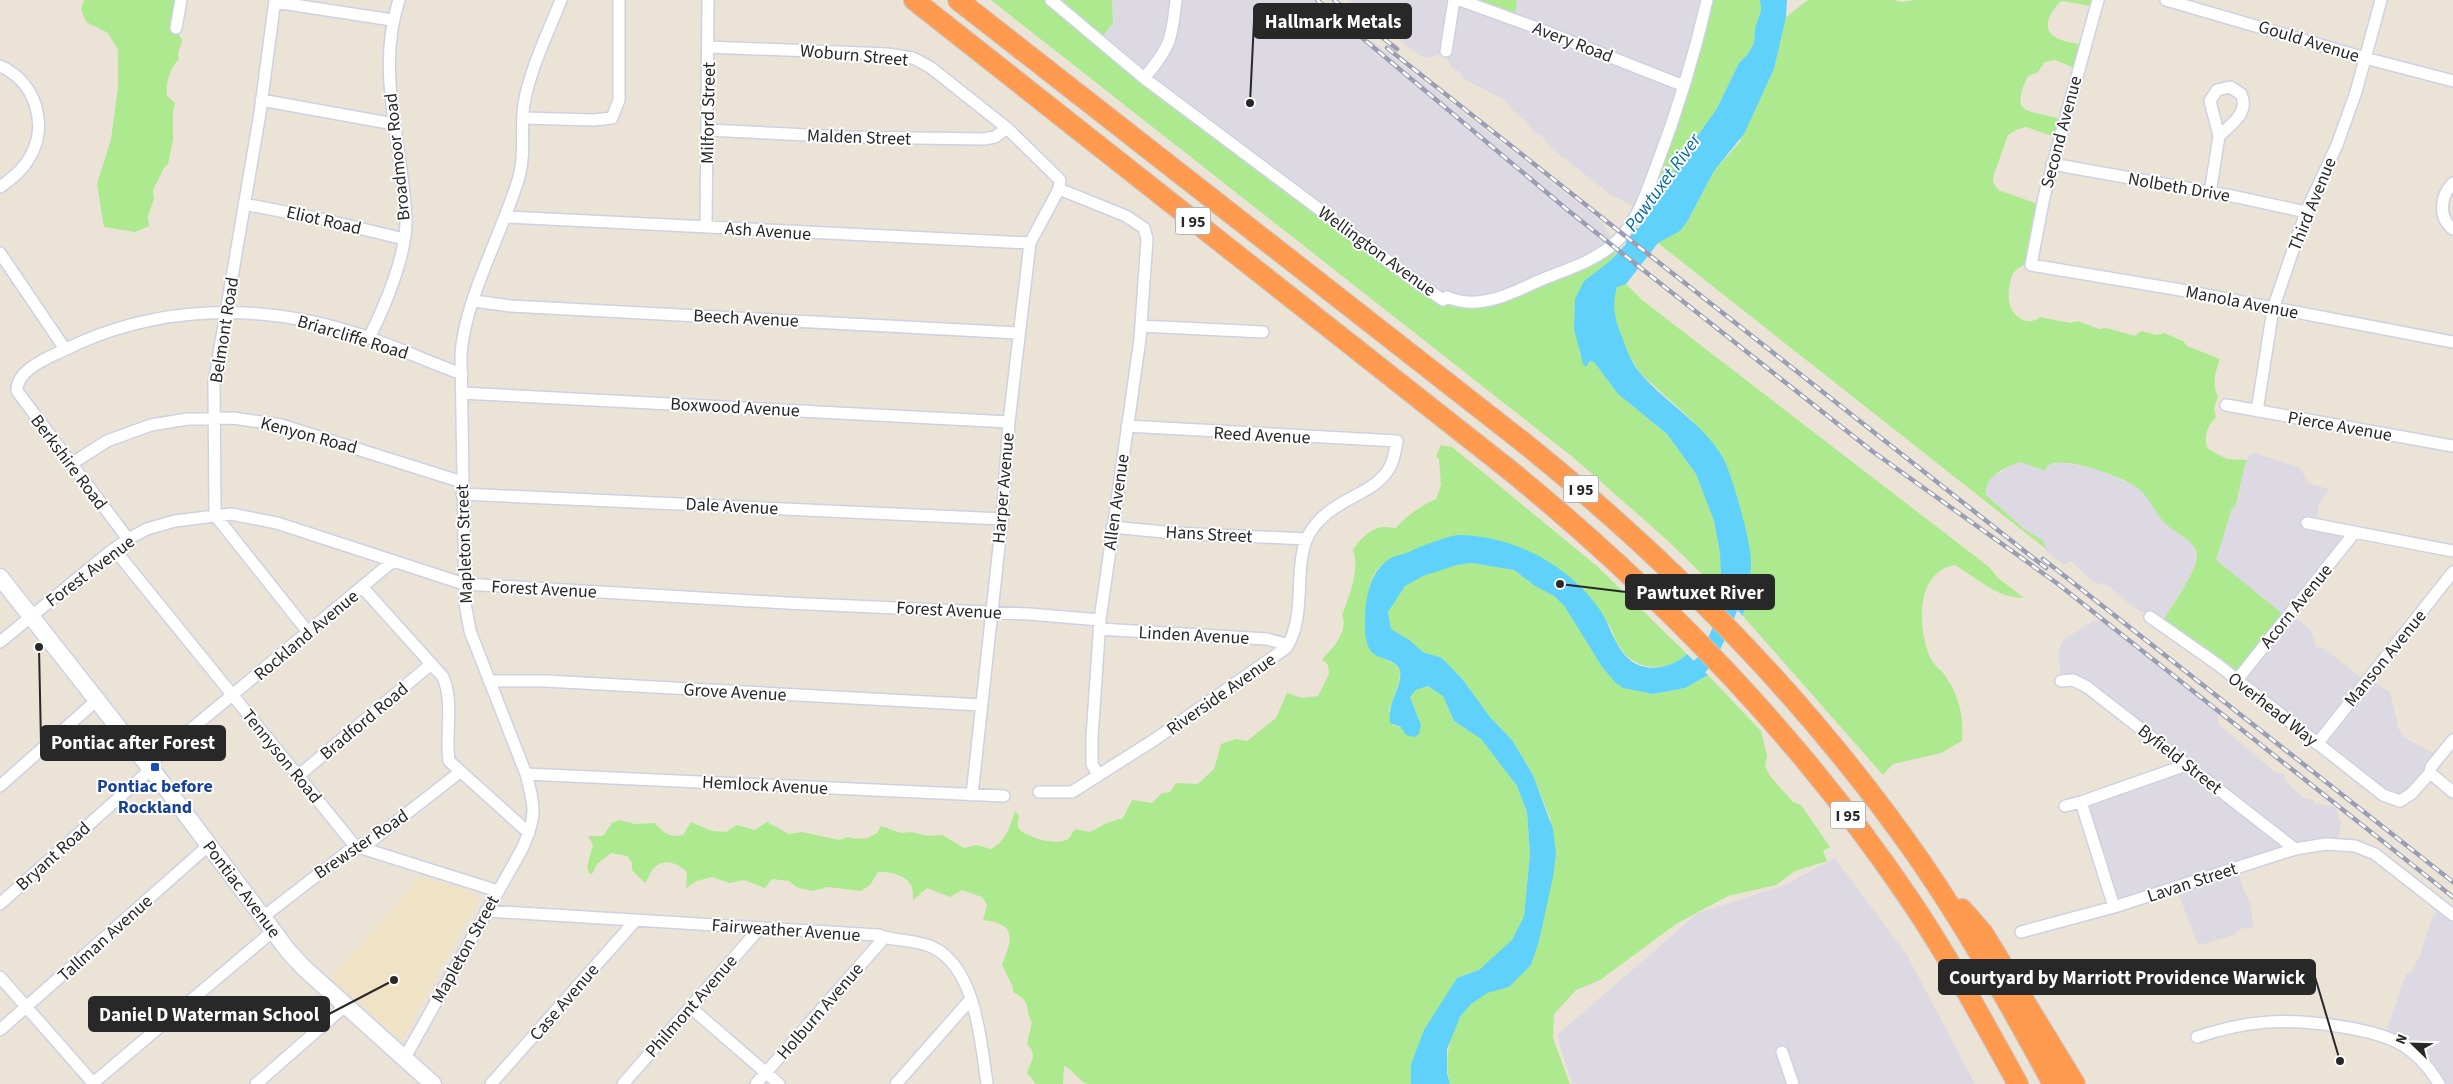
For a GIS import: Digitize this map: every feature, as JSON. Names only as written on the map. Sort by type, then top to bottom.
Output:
[{"type":"highway","name":"I 95","points":[[914,0],[1518,478],[1589,537],[1693,636],[1785,737],[1848,815],[1907,896],[1962,981],[2018,1084]]},
{"type":"highway","name":"I 95","points":[[958,0],[1556,469],[1632,535],[1708,607],[1771,673],[1837,750],[1918,858],[1997,985],[2053,1084]]},
{"type":"highway","points":[[1918,858],[1983,933],[2075,1084]]},
{"type":"highway","points":[[2005,968],[2083,1084]]},
{"type":"highway","points":[[1962,981],[1992,1059],[2004,1084]]},
{"type":"main road","name":"Pontiac Avenue","points":[[0,576],[209,845],[262,917],[304,968],[404,1060],[424,1081]]},
{"type":"street","points":[[176,28],[181,0]]},
{"type":"street","name":"Broadmoor Road","points":[[370,338],[395,272],[404,239],[406,219],[389,78],[388,49],[392,20],[399,0]]},
{"type":"street","name":"Mapleton Street","points":[[404,1060],[529,833],[534,812],[526,774],[470,631],[464,584],[462,494],[463,336],[474,301],[506,217],[522,162],[527,91],[561,0]]},
{"type":"street","points":[[524,118],[600,120],[612,118],[619,100],[619,0]]},
{"type":"street","name":"Milford Street","points":[[706,227],[708,0]]},
{"type":"street","name":"Wellington Avenue","points":[[1051,0],[1144,78],[1443,300],[1447,297],[1462,301],[1480,302],[1509,294],[1587,260],[1618,240],[1631,224],[1643,201],[1684,86],[1707,0]]},
{"type":"street","points":[[1144,78],[1161,58],[1169,44],[1176,0]]},
{"type":"street","points":[[1446,52],[1454,0]]},
{"type":"street","name":"Avery Road","points":[[1460,0],[1684,86]]},
{"type":"street","name":"Second Avenue","points":[[2031,265],[2052,164],[2098,0]]},
{"type":"street","name":"Gould Avenue","points":[[2166,0],[2365,58],[2453,81]]},
{"type":"street","name":"Third Avenue","points":[[2257,411],[2273,309],[2306,212],[2337,144],[2356,92],[2381,0]]},
{"type":"street","points":[[275,1],[392,20]]},
{"type":"street","name":"Belmont Road","points":[[215,515],[214,383],[261,100],[275,1]]},
{"type":"street","name":"Woburn Street","points":[[708,47],[878,53],[913,58],[930,67],[1007,128]]},
{"type":"street","points":[[0,66],[8,70],[27,86],[34,98],[38,118],[36,140],[30,157],[18,174],[0,187]]},
{"type":"street","points":[[261,100],[394,124]]},
{"type":"street","points":[[1007,128],[1060,180],[1059,188]]},
{"type":"street","name":"Malden Street","points":[[707,130],[846,137],[984,139],[995,137],[1007,128]]},
{"type":"street","points":[[2210,192],[2219,136]]},
{"type":"street","name":"Nolbeth Drive","points":[[2052,164],[2210,192],[2306,212]]},
{"type":"street","points":[[2453,183],[2442,204],[2447,225],[2453,229]]},
{"type":"street","name":"Allen Avenue","points":[[1059,188],[1126,216],[1144,228],[1147,239],[1141,326],[1099,625],[1092,737],[1092,764],[1098,775]]},
{"type":"street","name":"Harper Avenue","points":[[972,795],[1002,520],[1008,422],[1030,243],[1059,188]]},
{"type":"street","name":"Eliot Road","points":[[244,204],[322,218],[404,239]]},
{"type":"street","name":"Ash Avenue","points":[[506,217],[1030,243]]},
{"type":"street","points":[[0,254],[65,349]]},
{"type":"street","name":"Manola Avenue","points":[[2031,265],[2175,289],[2453,342]]},
{"type":"street","name":"Beech Avenue","points":[[474,301],[511,306],[1018,333]]},
{"type":"street","name":"Briarcliffe Road","points":[[18,382],[31,368],[65,349],[122,326],[162,318],[226,311],[304,320],[370,338],[462,374]]},
{"type":"street","points":[[1141,326],[1263,332]]},
{"type":"street","name":"Berkshire Road","points":[[18,382],[20,396],[128,539]]},
{"type":"street","name":"Boxwood Avenue","points":[[462,393],[1008,422]]},
{"type":"street","name":"Pierce Avenue","points":[[2226,406],[2453,446]]},
{"type":"street","name":"Kenyon Road","points":[[70,464],[106,441],[152,425],[214,418],[281,425],[462,482]]},
{"type":"street","name":"Reed Avenue","points":[[1127,426],[1157,430],[1397,441]]},
{"type":"street","name":"Riverside Avenue","points":[[1039,792],[1072,792],[1154,740],[1286,648],[1295,633],[1307,539],[1325,513],[1383,478],[1391,466],[1397,441]]},
{"type":"street","name":"Dale Avenue","points":[[462,494],[1002,520]]},
{"type":"street","name":"Forest Avenue","points":[[0,642],[128,539],[147,529],[175,521],[231,514],[276,524],[464,584],[786,603],[991,612],[1099,625]]},
{"type":"street","points":[[215,515],[308,632]]},
{"type":"street","points":[[2307,523],[2453,551]]},
{"type":"street","name":"Hans Street","points":[[1112,527],[1174,533],[1307,539]]},
{"type":"street","name":"Acorn Avenue","points":[[2237,680],[2355,532]]},
{"type":"street","name":"Tennyson Road","points":[[114,549],[355,846]]},
{"type":"street","name":"Rockland Avenue","points":[[149,767],[394,561]]},
{"type":"street","name":"Manson Avenue","points":[[2317,744],[2453,572]]},
{"type":"street","points":[[363,588],[430,665],[443,677],[447,686],[449,761],[529,833]]},
{"type":"street","name":"Overhead Way","points":[[2150,617],[2237,680],[2383,795],[2396,801],[2404,800],[2430,773]]},
{"type":"street","name":"Linden Avenue","points":[[1099,625],[1268,639],[1285,644],[1286,648]]},
{"type":"street","name":"Bradford Road","points":[[298,776],[430,665]]},
{"type":"street","name":"Byfield Street","points":[[2061,682],[2072,680],[2087,686],[2295,849]]},
{"type":"street","name":"Grove Avenue","points":[[489,681],[546,682],[981,705]]},
{"type":"street","points":[[0,786],[97,700]]},
{"type":"street","points":[[2453,740],[2431,767],[2430,773],[2453,792]]},
{"type":"street","points":[[2065,806],[2186,765]]},
{"type":"street","name":"Bryant Road","points":[[0,904],[149,767]]},
{"type":"street","name":"Brewster Road","points":[[262,917],[355,846],[370,842],[460,772]]},
{"type":"street","name":"Hemlock Avenue","points":[[526,774],[1004,796]]},
{"type":"street","points":[[2081,802],[2114,907]]},
{"type":"street","name":"Lavan Street","points":[[2022,932],[2114,907],[2295,849],[2341,844],[2363,849],[2384,860],[2453,915]]},
{"type":"street","name":"Tallman Avenue","points":[[0,1030],[209,845]]},
{"type":"street","points":[[355,846],[498,891]]},
{"type":"street","name":"Fairweather Avenue","points":[[486,911],[878,935],[884,938],[924,944],[947,956],[966,983],[971,999],[987,1084]]},
{"type":"street","name":"Case Avenue","points":[[491,1084],[636,920]]},
{"type":"street","name":"Philmont Avenue","points":[[623,1084],[759,929]]},
{"type":"street","points":[[0,977],[93,1084],[273,930]]},
{"type":"street","name":"Holburn Avenue","points":[[756,1084],[884,938]]},
{"type":"street","points":[[896,1084],[971,999]]},
{"type":"street","points":[[256,1084],[345,1006]]},
{"type":"street","points":[[690,1007],[780,1084]]},
{"type":"street","points":[[2197,1037],[2234,1026],[2276,1020],[2305,1021],[2369,1030],[2397,1041],[2415,1053],[2428,1066],[2439,1084]]},
{"type":"street","points":[[1782,1052],[1793,1084]]},
{"type":"shaded area","points":[[1112,0],[1320,0],[1601,221],[1614,242],[1587,259],[1492,299],[1445,297],[1099,41],[1113,23]]},
{"type":"shaded area","points":[[1349,0],[1461,0],[1515,16],[1517,0],[1706,0],[1683,84],[1636,207],[1611,195],[1551,148],[1543,137],[1534,133],[1524,119],[1515,113],[1505,100],[1464,79],[1461,73],[1451,67],[1446,52],[1428,58],[1420,56]]},
{"type":"shaded area","points":[[2255,453],[2300,468],[2308,483],[2329,489],[2319,504],[2317,523],[2351,531],[2290,613],[2311,630],[2316,647],[2324,648],[2364,680],[2369,680],[2390,692],[2399,730],[2404,737],[2437,755],[2399,801],[2245,686],[2216,560],[2232,508],[2235,507],[2239,495],[2242,472],[2250,454]]},
{"type":"shaded area","points":[[2020,462],[2044,471],[2049,465],[2059,462],[2097,469],[2137,487],[2149,499],[2166,524],[2193,544],[2198,558],[2187,582],[2161,624],[2131,605],[2107,585],[2093,582],[2071,561],[2064,565],[2045,550],[2041,540],[2024,529],[1986,495],[1986,488],[1992,475],[2001,473],[2007,467]]},
{"type":"shaded area","points":[[2106,620],[2219,712],[2218,724],[2275,772],[2284,774],[2286,782],[2304,798],[2313,800],[2316,804],[2335,806],[2341,822],[2338,843],[2238,867],[2242,886],[2250,902],[2254,927],[2240,929],[2234,935],[2203,944],[2197,943],[2176,887],[2115,905],[2082,805],[2181,763],[2104,699],[2061,675],[2058,653],[2063,640],[2093,621]]},
{"type":"shaded area","points":[[1835,858],[1908,957],[1975,1084],[1572,1084],[1557,1035],[1698,913],[1785,885]]},
{"type":"shaded area","points":[[421,876],[480,895],[402,1040],[331,978]]},
{"type":"shaded area","points":[[2440,906],[2453,915],[2453,1084],[2439,1084],[2436,1077],[2385,1035],[2406,974],[2412,971],[2420,955],[2432,917]]},
{"type":"green space","points":[[84,0],[182,0],[177,29],[182,41],[178,53],[179,59],[171,71],[167,86],[167,96],[175,103],[173,111],[173,140],[168,164],[153,190],[154,199],[148,216],[149,226],[135,232],[104,227],[97,184],[111,139],[118,88],[118,50],[108,33],[86,22],[81,9]]},
{"type":"green space","points":[[991,0],[1112,0],[1113,23],[1099,41],[1445,297],[1492,299],[1616,243],[1620,249],[1610,261],[1584,281],[1579,353],[1586,366],[1591,361],[1594,362],[1618,394],[1667,434],[1696,474],[1714,521],[1720,553],[1721,580],[1717,589],[1667,540],[1574,458]]},
{"type":"green space","points":[[1461,0],[1517,0],[1515,16]]},
{"type":"green space","points":[[1706,0],[1760,0],[1761,10],[1755,29],[1754,43],[1748,54],[1739,63],[1716,110],[1690,146],[1649,214],[1640,209]]},
{"type":"green space","points":[[1808,0],[1894,0],[1901,2],[1916,0],[2099,0],[2097,7],[2062,1],[2050,16],[2048,24],[2052,35],[2064,41],[2085,45],[2079,70],[2055,60],[2045,62],[2038,72],[2028,76],[2022,89],[2020,99],[2021,105],[2025,109],[2060,119],[2060,139],[2026,127],[2016,130],[2008,135],[1993,177],[1993,182],[1998,190],[2038,204],[2032,262],[2018,268],[2013,274],[2009,288],[2009,302],[2012,310],[2022,320],[2031,321],[2040,317],[2070,323],[2078,321],[2099,329],[2107,328],[2135,336],[2141,331],[2157,335],[2164,333],[2183,341],[2187,346],[2220,359],[2215,382],[2218,396],[2214,409],[2216,417],[2210,424],[2207,432],[2206,441],[2208,449],[2227,459],[2247,460],[2235,507],[2232,508],[2216,560],[2285,616],[2240,675],[2161,624],[2192,572],[2197,557],[2194,547],[2190,542],[2163,521],[2145,495],[2136,487],[2093,468],[2067,463],[2049,465],[2045,471],[2020,462],[1996,474],[1988,483],[1986,495],[2024,529],[2042,540],[2046,549],[1658,243],[1680,231],[1687,222],[1714,171],[1739,143],[1774,69],[1786,17]]},
{"type":"green space","points":[[1626,284],[1642,300],[1989,567],[1998,578],[2024,598],[2004,595],[1955,565],[1942,570],[1932,579],[1926,591],[1922,605],[1922,620],[1927,649],[1932,661],[1944,674],[1955,693],[1962,718],[1962,741],[1941,753],[1893,764],[1883,775],[1743,616],[1750,579],[1693,421],[1641,374],[1629,356],[1616,323],[1612,303],[1617,287]]},
{"type":"green space","points":[[1441,445],[1452,447],[1598,567],[1687,654],[1670,665],[1660,667],[1642,665],[1633,661],[1619,646],[1610,627],[1603,618],[1556,568],[1403,555],[1388,561],[1377,570],[1371,581],[1368,595],[1369,624],[1373,653],[1396,665],[1400,671],[1399,683],[1389,710],[1393,725],[1401,727],[1421,725],[1410,697],[1416,690],[1429,686],[1443,696],[1454,721],[1481,739],[1517,786],[1527,812],[1530,854],[1524,916],[1512,940],[1479,970],[1457,978],[1411,1064],[1411,1084],[1087,1084],[1064,1066],[1063,1084],[1036,1084],[1027,1073],[1033,1057],[1032,1050],[1027,1044],[1032,1022],[1024,999],[1013,992],[1013,987],[1002,965],[1010,940],[1009,934],[1002,925],[983,920],[987,905],[982,897],[962,890],[950,897],[927,888],[913,900],[911,885],[905,879],[896,874],[882,872],[878,872],[870,885],[861,891],[828,887],[812,891],[796,887],[789,881],[772,879],[765,888],[744,880],[730,883],[712,877],[697,881],[686,888],[687,872],[675,864],[666,862],[657,865],[645,883],[632,870],[632,863],[627,856],[611,853],[597,864],[592,874],[589,873],[587,867],[593,845],[588,836],[603,836],[612,823],[619,820],[635,824],[654,823],[664,832],[674,836],[683,835],[691,822],[712,831],[726,832],[737,825],[755,830],[767,822],[789,834],[802,832],[839,840],[848,837],[855,839],[868,838],[877,833],[881,826],[901,833],[911,832],[927,836],[942,835],[964,848],[977,845],[991,849],[1004,838],[1015,811],[1019,816],[1018,827],[1025,834],[1058,842],[1068,839],[1075,829],[1090,832],[1107,823],[1123,818],[1132,800],[1152,803],[1162,793],[1170,792],[1176,783],[1198,784],[1214,769],[1221,744],[1236,739],[1247,741],[1276,718],[1287,693],[1302,698],[1318,696],[1329,674],[1328,665],[1322,659],[1335,645],[1342,633],[1344,621],[1342,615],[1355,574],[1353,550],[1370,532],[1383,527],[1396,528],[1414,511],[1436,499],[1441,485],[1439,459],[1436,456]]},
{"type":"green space","points":[[1471,563],[1514,570],[1535,586],[1554,596],[1565,607],[1602,667],[1623,688],[1653,694],[1685,688],[1708,675],[1761,731],[1767,756],[1765,766],[1770,776],[1793,802],[1801,805],[1830,847],[1823,851],[1827,861],[1795,871],[1776,885],[1728,896],[1676,924],[1600,980],[1576,990],[1554,1014],[1553,1038],[1570,1084],[1450,1084],[1447,1059],[1453,1032],[1459,1020],[1475,1000],[1486,993],[1509,987],[1539,941],[1556,853],[1550,818],[1533,775],[1512,740],[1490,717],[1463,680],[1442,658],[1423,652],[1391,629],[1388,613],[1405,586],[1436,571]]},
{"type":"water","points":[[1760,0],[1787,0],[1786,17],[1774,69],[1744,134],[1714,171],[1687,222],[1680,231],[1658,243],[1626,284],[1617,287],[1614,305],[1619,328],[1637,370],[1705,434],[1727,466],[1748,539],[1751,560],[1743,616],[1717,589],[1721,579],[1720,553],[1714,521],[1696,474],[1667,434],[1618,394],[1594,362],[1590,361],[1586,367],[1583,364],[1574,329],[1575,299],[1584,281],[1610,261],[1626,244],[1627,236],[1631,229],[1639,228],[1690,146],[1716,110],[1739,63],[1748,54],[1754,43],[1755,29],[1761,10]]},
{"type":"water","points":[[1457,535],[1478,536],[1498,540],[1537,555],[1555,566],[1587,594],[1604,616],[1624,654],[1636,664],[1651,668],[1667,666],[1687,654],[1708,675],[1685,688],[1653,694],[1623,688],[1602,667],[1565,607],[1554,596],[1535,586],[1514,570],[1471,563],[1457,565],[1423,576],[1405,586],[1388,612],[1391,629],[1409,640],[1423,652],[1442,658],[1463,680],[1490,717],[1512,740],[1533,775],[1553,829],[1556,853],[1553,877],[1539,941],[1531,965],[1509,987],[1487,993],[1471,1004],[1460,1017],[1447,1049],[1447,1073],[1450,1084],[1411,1084],[1411,1064],[1424,1030],[1457,978],[1479,970],[1512,940],[1524,916],[1530,854],[1527,812],[1517,786],[1481,739],[1454,721],[1443,696],[1428,686],[1416,690],[1410,697],[1421,725],[1419,734],[1414,737],[1406,735],[1401,727],[1390,723],[1391,708],[1399,683],[1400,671],[1391,661],[1373,653],[1367,642],[1365,616],[1368,591],[1379,568],[1393,557]]},
{"type":"waterway","name":"Pawtuxet River","points":[[1681,677],[1697,669],[1707,657],[1718,636],[1737,583]]},
{"type":"railway","points":[[1317,0],[1570,212],[1872,451],[2058,584],[2453,897]]},
{"type":"railway","points":[[1334,0],[1397,49]]},
{"type":"railway","points":[[1387,48],[2046,568]]},
{"type":"railway","points":[[2043,559],[2453,882]]},
{"type":"place","name":"Hallmark Metals","points":[[1250,103]]},
{"type":"place","name":"Pawtuxet River","points":[[1560,584]]},
{"type":"place","name":"Pontiac after Forest","points":[[39,647]]},
{"type":"place","name":"Pontiac before Rockland","points":[[155,767]]},
{"type":"place","name":"Daniel D Waterman School","points":[[394,980]]},
{"type":"place","name":"Courtyard by Marriott Providence Warwick","points":[[2340,1061]]}]
